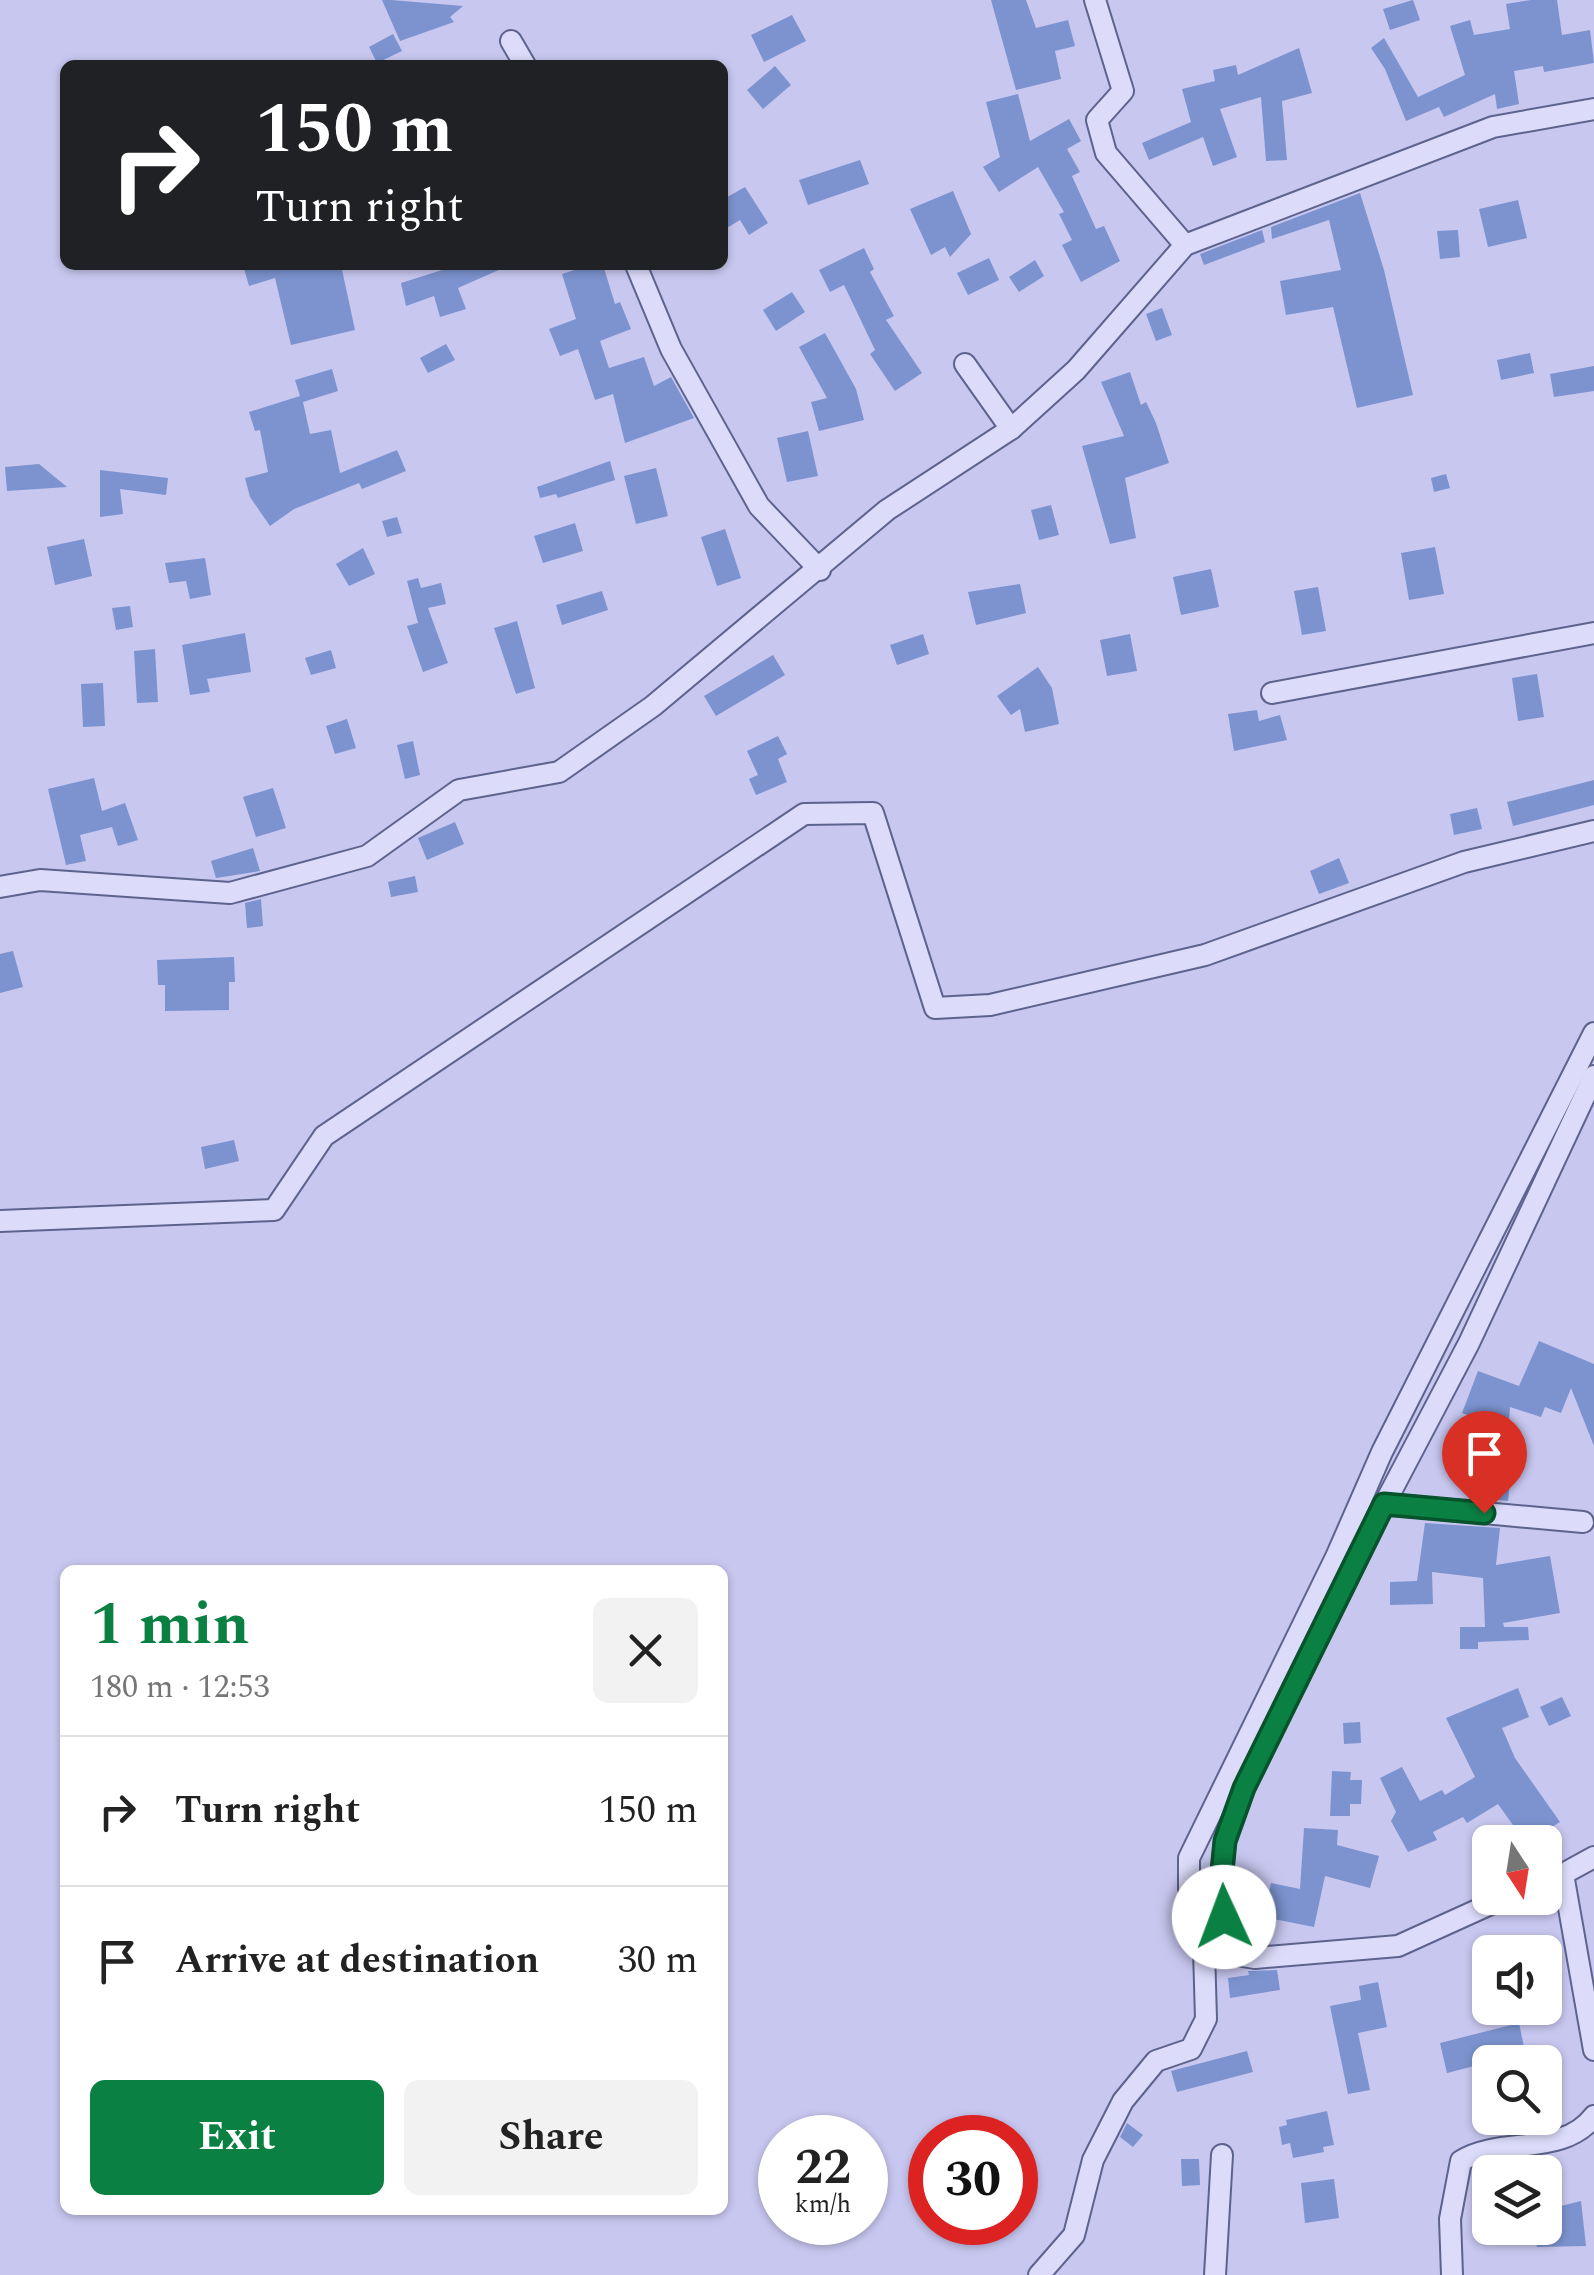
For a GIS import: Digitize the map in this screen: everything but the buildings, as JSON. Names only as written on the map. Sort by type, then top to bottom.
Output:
[{"type":"street","points":[[1095,0],[1123,92],[1097,120],[1106,153],[1184,245]]},
{"type":"street","points":[[512,41],[522,60]]},
{"type":"street","points":[[0,886],[40,880],[230,892],[367,856],[459,790],[559,772],[653,706],[887,510],[1011,430],[1076,370],[1184,245],[1493,127],[1594,109]]},
{"type":"street","points":[[638,270],[671,349],[759,506],[820,570]]},
{"type":"street","points":[[965,364],[1011,430]]},
{"type":"street","points":[[1272,694],[1594,633]]},
{"type":"street","points":[[0,1220],[274,1210],[324,1136],[804,814],[873,813],[904,898],[935,1008],[990,1004],[1205,955],[1464,862],[1594,831]]},
{"type":"street","points":[[1039,2275],[1074,2234],[1092,2160],[1124,2101],[1156,2061],[1191,2049],[1206,2019],[1204,1950],[1189,1888],[1189,1858],[1336,1558],[1382,1452],[1594,1033]]},
{"type":"street","points":[[1228,1954],[1221,1881],[1225,1841],[1244,1788],[1384,1504],[1469,1344],[1594,1076]]},
{"type":"street","points":[[1384,1504],[1584,1522]]},
{"type":"street","points":[[1562,1874],[1594,1856]]},
{"type":"street","points":[[1204,1950],[1256,1958],[1398,1946],[1472,1912]]},
{"type":"street","points":[[1562,1912],[1594,2050]]},
{"type":"street","points":[[1452,2275],[1450,2219],[1461,2161],[1498,2146],[1550,2143],[1584,2129],[1594,2116]]},
{"type":"street","points":[[1214,2275],[1222,2155]]},
{"type":"route","points":[[1224,1917],[1221,1881],[1225,1841],[1244,1788],[1384,1504],[1484,1513]]}]
